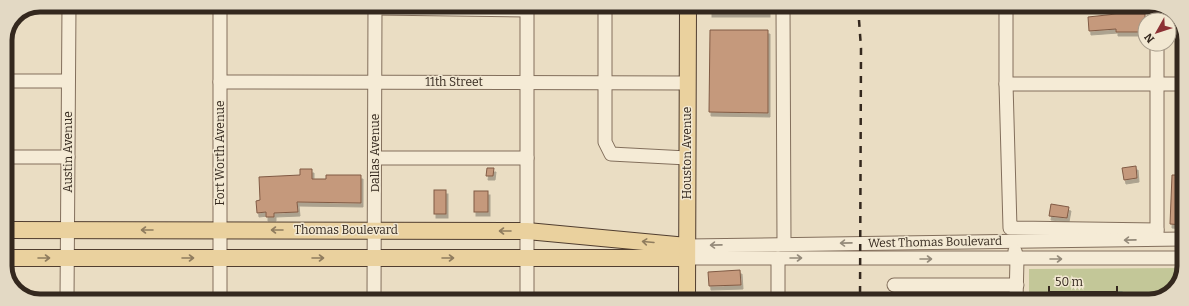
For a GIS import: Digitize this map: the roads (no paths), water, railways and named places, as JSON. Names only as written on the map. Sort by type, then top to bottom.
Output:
[{"type":"main road","name":"Houston Avenue","points":[[687,294],[688,12]]},
{"type":"main road","name":"Thomas Boulevard","points":[[12,230],[527,231],[687,252]]},
{"type":"main road","points":[[12,258],[527,258],[687,252]]},
{"type":"street","name":"Austin Avenue","points":[[68,294],[69,12]]},
{"type":"street","name":"Fort Worth Avenue","points":[[220,12],[220,294]]},
{"type":"street","name":"Dallas Avenue","points":[[374,294],[375,12]]},
{"type":"street","points":[[527,12],[527,294]]},
{"type":"street","points":[[605,12],[605,142],[611,154],[687,158]]},
{"type":"street","points":[[783,12],[784,243]]},
{"type":"street","points":[[1006,12],[1006,84],[1011,235],[1016,259],[1016,294]]},
{"type":"street","points":[[1158,52],[1157,235],[1177,238]]},
{"type":"street","points":[[12,81],[68,81]]},
{"type":"street","name":"11th Street","points":[[220,82],[687,83]]},
{"type":"street","points":[[1006,84],[1177,84]]},
{"type":"street","points":[[12,157],[68,157]]},
{"type":"street","points":[[375,158],[527,158]]},
{"type":"street","name":"West Thomas Boulevard","points":[[687,252],[784,243],[1011,235],[1157,235]]},
{"type":"street","name":"West Thomas Boulevard","points":[[687,252],[778,258],[1177,258]]},
{"type":"street","points":[[778,258],[778,294]]},
{"type":"street","points":[[894,285],[1016,285]]},
{"type":"water","points":[[1102,292],[1122,292],[1127,294],[1102,294]]},
{"type":"railway","points":[[858,12],[861,48],[860,294]]}]
